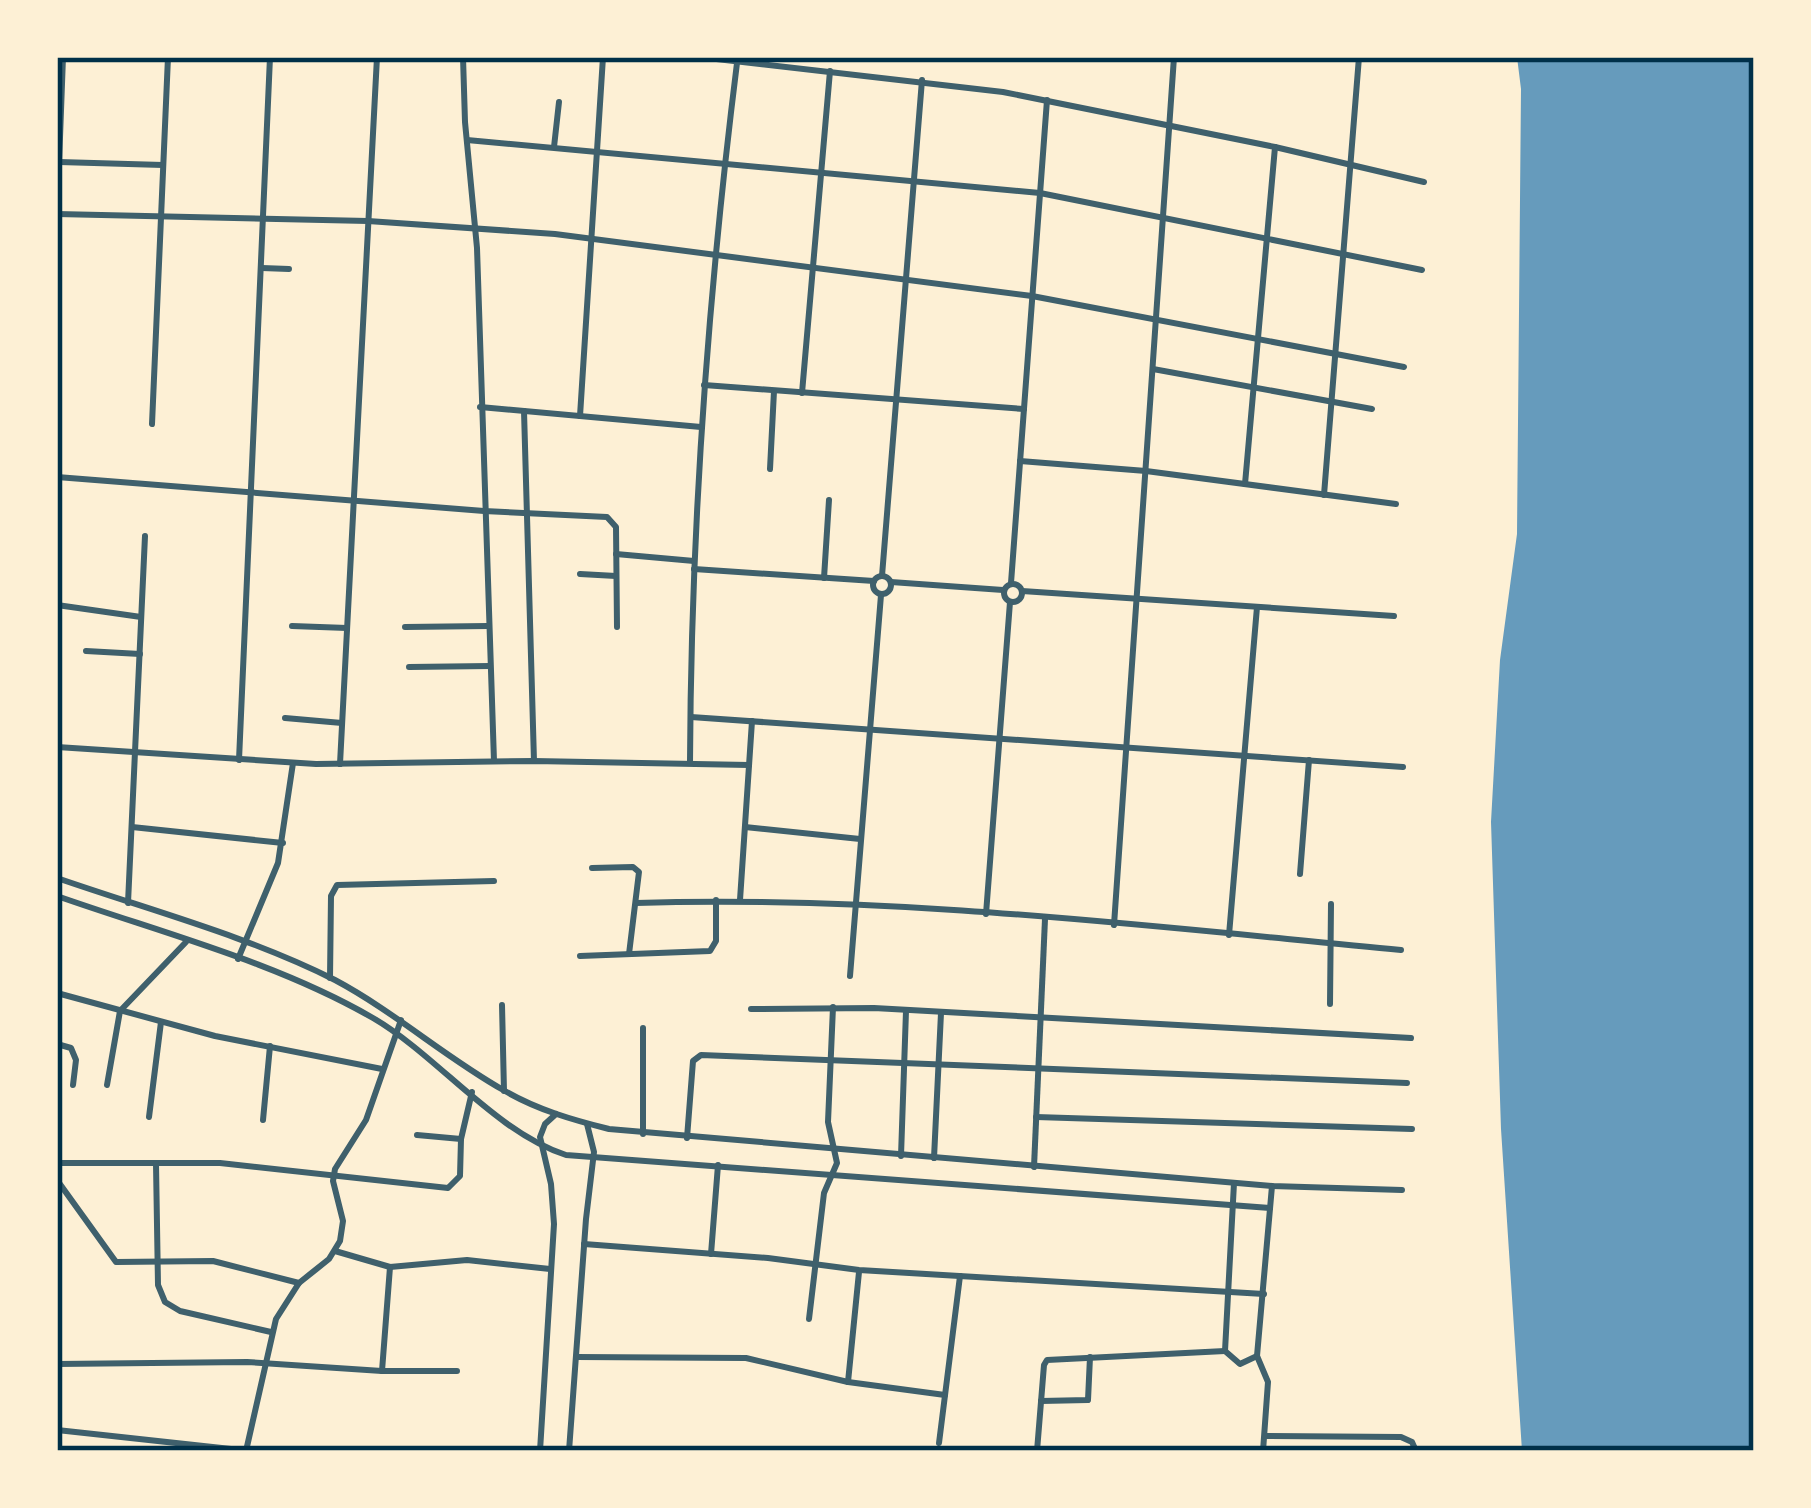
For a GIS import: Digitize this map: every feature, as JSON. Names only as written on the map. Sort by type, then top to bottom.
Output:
[{"type":"street","points":[[62,57],[57,216],[368,221],[591,239],[1032,296],[1404,367]]},
{"type":"street","points":[[152,424],[168,57]]},
{"type":"street","points":[[239,760],[270,57]]},
{"type":"street","points":[[340,764],[377,57]]},
{"type":"street","points":[[464,57],[476,227],[494,761]]},
{"type":"street","points":[[580,416],[603,57]]},
{"type":"street","points":[[699,57],[922,80],[1047,100],[1424,182]]},
{"type":"street","points":[[1114,925],[1174,57]]},
{"type":"street","points":[[1324,494],[1359,57]]},
{"type":"street","points":[[691,762],[701,427],[736,63]]},
{"type":"street","points":[[802,393],[830,71]]},
{"type":"street","points":[[882,576],[922,80]]},
{"type":"street","points":[[882,576],[891,582],[1004,590],[1011,583],[1047,100]]},
{"type":"street","points":[[554,148],[559,102]]},
{"type":"street","points":[[467,140],[1040,193],[1422,270]]},
{"type":"street","points":[[1245,484],[1275,147]]},
{"type":"street","points":[[59,162],[163,165]]},
{"type":"street","points":[[262,268],[289,269]]},
{"type":"street","points":[[1153,369],[1372,409]]},
{"type":"street","points":[[704,386],[1024,409]]},
{"type":"street","points":[[770,469],[774,391]]},
{"type":"street","points":[[480,407],[701,427]]},
{"type":"street","points":[[524,411],[534,761]]},
{"type":"street","points":[[1020,461],[1146,471],[1396,504]]},
{"type":"street","points":[[57,477],[608,517],[616,527],[617,628]]},
{"type":"street","points":[[824,578],[829,500]]},
{"type":"street","points":[[128,903],[145,536]]},
{"type":"street","points":[[616,554],[824,578],[874,581],[882,576]]},
{"type":"street","points":[[580,574],[616,576]]},
{"type":"street","points":[[874,581],[874,591],[881,595]]},
{"type":"street","points":[[881,595],[890,591],[891,582]]},
{"type":"street","points":[[1011,583],[1022,591],[1394,616]]},
{"type":"street","points":[[986,914],[1010,602],[1004,590]]},
{"type":"street","points":[[1010,602],[1017,601],[1022,591]]},
{"type":"street","points":[[850,976],[881,595]]},
{"type":"street","points":[[57,605],[141,616]]},
{"type":"street","points":[[1229,935],[1257,607]]},
{"type":"street","points":[[292,626],[347,628]]},
{"type":"street","points":[[405,627],[488,626]]},
{"type":"street","points":[[86,651],[140,654]]},
{"type":"street","points":[[409,667],[490,666]]},
{"type":"street","points":[[691,717],[1403,767]]},
{"type":"street","points":[[285,718],[342,724]]},
{"type":"street","points":[[740,900],[752,722]]},
{"type":"street","points":[[57,747],[292,763],[691,762],[749,766]]},
{"type":"street","points":[[1300,874],[1309,760]]},
{"type":"street","points":[[238,959],[283,843],[292,763]]},
{"type":"street","points":[[132,827],[283,843]]},
{"type":"street","points":[[745,827],[861,839]]},
{"type":"street","points":[[592,868],[637,869],[640,877],[629,954]]},
{"type":"street","points":[[57,878],[330,978],[504,1091],[587,1124],[643,1134],[1034,1167],[1272,1186],[1402,1190]]},
{"type":"street","points":[[330,978],[331,896],[337,884],[494,881]]},
{"type":"street","points":[[57,896],[238,959],[346,1003],[396,1032],[541,1144],[566,1155],[1270,1208]]},
{"type":"street","points":[[580,956],[710,951],[716,941],[716,901]]},
{"type":"street","points":[[636,903],[856,903],[1401,950]]},
{"type":"street","points":[[1330,1004],[1331,904]]},
{"type":"street","points":[[1034,1167],[1045,919]]},
{"type":"street","points":[[106,1085],[120,1011],[187,941]]},
{"type":"street","points":[[57,993],[161,1022],[382,1069]]},
{"type":"street","points":[[502,1005],[504,1091]]},
{"type":"street","points":[[751,1009],[832,1007],[1411,1038]]},
{"type":"street","points":[[809,1318],[824,1193],[837,1162],[828,1122],[832,1007]]},
{"type":"street","points":[[901,1156],[906,1011]]},
{"type":"street","points":[[934,1158],[940,1013]]},
{"type":"street","points":[[246,1451],[271,1332],[299,1283],[335,1251],[343,1230],[333,1175],[366,1120],[400,1020]]},
{"type":"street","points":[[149,1117],[161,1022]]},
{"type":"street","points":[[643,1028],[643,1134]]},
{"type":"street","points":[[57,1044],[71,1048],[76,1056],[73,1085]]},
{"type":"street","points":[[263,1120],[270,1046]]},
{"type":"street","points":[[687,1138],[693,1060],[698,1056],[1407,1083]]},
{"type":"street","points":[[57,1162],[220,1163],[448,1188],[460,1176],[461,1139],[472,1092]]},
{"type":"street","points":[[540,1451],[554,1204],[541,1144],[542,1130],[556,1114]]},
{"type":"street","points":[[1036,1117],[1412,1129]]},
{"type":"street","points":[[569,1451],[593,1159],[594,1137],[587,1124]]},
{"type":"street","points":[[417,1135],[461,1139]]},
{"type":"street","points":[[157,1164],[160,1294],[172,1308],[271,1332]]},
{"type":"street","points":[[711,1254],[718,1165]]},
{"type":"street","points":[[57,1180],[112,1261],[226,1262],[299,1283]]},
{"type":"street","points":[[1225,1351],[1234,1183]]},
{"type":"street","points":[[1263,1451],[1268,1382],[1257,1356],[1272,1186]]},
{"type":"street","points":[[584,1244],[860,1270],[1264,1294]]},
{"type":"street","points":[[335,1251],[389,1267],[467,1260],[551,1269]]},
{"type":"street","points":[[382,1371],[389,1267]]},
{"type":"street","points":[[848,1382],[860,1270]]},
{"type":"street","points":[[939,1443],[960,1276]]},
{"type":"street","points":[[1037,1451],[1047,1360],[1225,1351],[1240,1364],[1257,1356]]},
{"type":"street","points":[[576,1357],[746,1358],[848,1382],[945,1395]]},
{"type":"street","points":[[1041,1401],[1088,1400],[1090,1358]]},
{"type":"street","points":[[57,1364],[264,1363],[457,1371]]},
{"type":"street","points":[[57,1430],[246,1451],[314,1451]]},
{"type":"street","points":[[1265,1436],[1401,1438],[1412,1442],[1416,1451]]},
{"type":"street","points":[[136,1451],[138,1437]]},
{"type":"water","points":[[1517,57],[1754,57],[1754,1451],[1522,1451],[1501,1129],[1491,822],[1500,660],[1517,534],[1521,89]]}]
